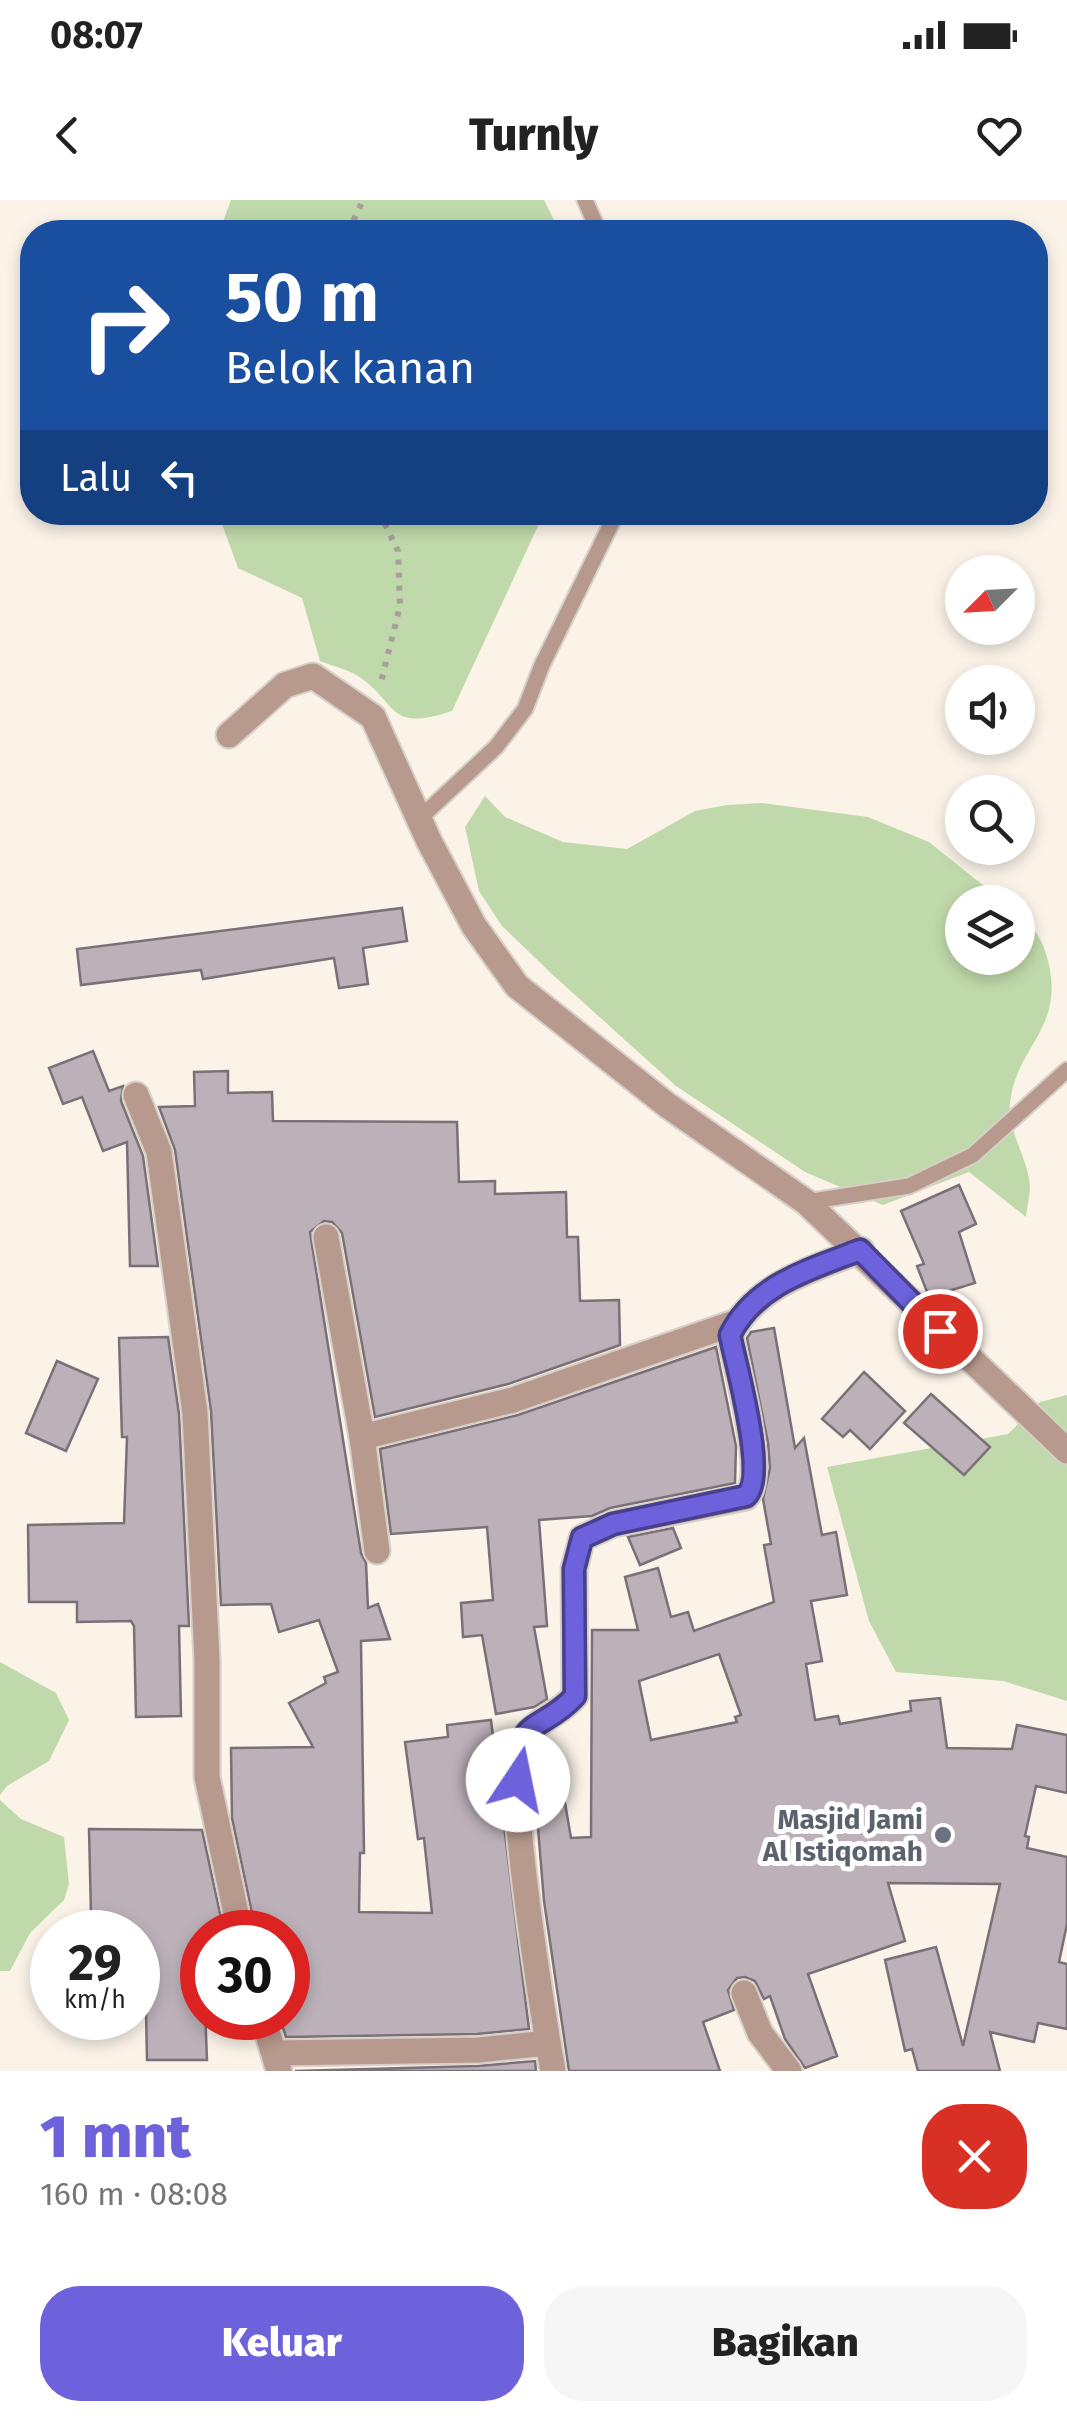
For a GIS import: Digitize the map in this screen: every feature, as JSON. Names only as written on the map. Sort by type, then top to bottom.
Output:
[{"type":"street","points":[[228,735],[285,685],[314,676],[373,717],[474,926],[517,986],[667,1105],[806,1202],[1067,1451]]},
{"type":"street","points":[[136,1095],[159,1152],[195,1414],[207,1660],[207,1777],[235,1910]]},
{"type":"street","points":[[326,1236],[362,1437],[376,1551]]},
{"type":"street","points":[[553,2071],[521,1838],[516,1752],[528,1731],[542,1718],[565,1708],[575,1696],[574,1569],[582,1538],[613,1524],[746,1496],[752,1491],[755,1466],[730,1335],[758,1298],[793,1277],[860,1250]]},
{"type":"street","points":[[362,1437],[513,1400],[737,1322]]},
{"type":"street","points":[[744,1993],[760,2033],[789,2071]]},
{"type":"street","points":[[277,2062],[548,2043]]},
{"type":"lane","points":[[419,819],[496,747],[525,709],[542,665],[611,525]]},
{"type":"lane","points":[[806,1202],[909,1186],[973,1155],[1067,1070]]},
{"type":"path","points":[[373,717],[400,606],[398,551],[385,525]]},
{"type":"green space","points":[[231,200],[544,200],[554,220],[224,220]]},
{"type":"green space","points":[[223,525],[538,525],[452,711],[431,717],[404,717],[358,676],[320,661],[302,598],[238,568]]},
{"type":"green space","points":[[485,796],[505,817],[563,842],[627,849],[695,811],[762,803],[868,817],[929,842],[945,855],[945,865],[958,865],[983,885],[945,885],[945,975],[1035,975],[1035,932],[1047,957],[1052,988],[1050,1006],[1014,1083],[1010,1103],[1030,1186],[1026,1217],[969,1172],[883,1205],[805,1172],[676,1086],[502,926],[479,891],[465,827]]},
{"type":"green space","points":[[1067,1395],[1067,1701],[1003,1681],[896,1672],[869,1621],[827,1467],[1008,1434],[1040,1402]]},
{"type":"green space","points":[[0,1662],[56,1693],[69,1720],[49,1761],[7,1786],[0,1795]]},
{"type":"green space","points":[[0,1800],[21,1819],[64,1837],[69,1884],[64,1900],[54,1910],[30,1910],[30,1933],[10,1971],[0,1971]]},
{"type":"building","points":[[402,908],[407,941],[363,948],[368,984],[339,988],[334,958],[203,979],[201,970],[81,985],[77,949]]},
{"type":"building","points":[[93,1051],[109,1091],[123,1086],[121,1101],[143,1156],[158,1266],[130,1266],[127,1142],[103,1151],[82,1097],[63,1104],[49,1068]]},
{"type":"building","points":[[228,1071],[228,1093],[272,1092],[273,1121],[457,1122],[459,1182],[495,1181],[495,1194],[566,1192],[567,1237],[578,1237],[580,1301],[619,1300],[620,1345],[508,1384],[375,1417],[342,1233],[332,1222],[324,1221],[310,1232],[361,1553],[366,1563],[368,1608],[378,1604],[390,1639],[361,1641],[364,1853],[360,1853],[359,1912],[432,1913],[424,1838],[418,1839],[405,1742],[448,1737],[447,1725],[491,1720],[529,2029],[477,2034],[310,2037],[310,1910],[251,1910],[232,1818],[231,1748],[313,1747],[289,1703],[326,1683],[324,1677],[338,1672],[319,1620],[279,1632],[271,1604],[221,1605],[211,1411],[175,1150],[159,1107],[195,1106],[194,1072]]},
{"type":"building","points":[[959,1185],[976,1224],[959,1232],[975,1283],[929,1297],[917,1266],[924,1264],[901,1211]]},
{"type":"building","points":[[774,1328],[795,1448],[804,1438],[822,1535],[836,1532],[847,1595],[811,1601],[822,1661],[806,1664],[815,1720],[838,1716],[840,1724],[911,1711],[910,1701],[940,1698],[947,1748],[1012,1749],[1017,1725],[1067,1735],[1067,1793],[1036,1786],[1025,1836],[1029,1837],[1027,1848],[1067,1857],[1067,1924],[1059,1962],[1067,1964],[1067,2029],[1038,2023],[1034,2042],[990,2032],[1000,2071],[918,2071],[912,2049],[905,2051],[885,1960],[936,1947],[963,2046],[1000,1884],[888,1883],[905,1941],[808,1974],[837,2056],[805,2068],[785,2039],[770,1996],[764,1999],[755,1981],[745,1977],[737,1978],[728,1990],[734,2010],[703,2022],[720,2071],[569,2071],[544,1901],[533,1767],[558,1762],[571,1838],[591,1837],[592,1630],[638,1630],[625,1577],[658,1568],[671,1617],[688,1612],[694,1631],[774,1602],[764,1545],[771,1544],[763,1499],[770,1468],[768,1443],[747,1338],[751,1332]],"holes":[[[719,1654],[741,1715],[735,1717],[737,1722],[651,1740],[639,1681]]]},
{"type":"building","points":[[168,1337],[179,1414],[189,1626],[179,1626],[181,1716],[136,1717],[134,1626],[131,1621],[77,1622],[77,1602],[29,1602],[28,1525],[124,1523],[127,1437],[122,1437],[119,1338]]},
{"type":"building","points":[[716,1347],[736,1446],[735,1483],[610,1508],[592,1516],[539,1520],[547,1626],[534,1627],[547,1699],[534,1707],[496,1714],[482,1635],[463,1637],[461,1603],[493,1600],[487,1527],[391,1534],[380,1449],[518,1415]]},
{"type":"building","points":[[57,1361],[98,1379],[66,1451],[26,1433]]},
{"type":"building","points":[[864,1372],[905,1411],[870,1449],[850,1430],[843,1437],[822,1419]]},
{"type":"building","points":[[931,1394],[990,1447],[964,1475],[904,1423]]},
{"type":"building","points":[[673,1528],[681,1548],[640,1565],[628,1537]]},
{"type":"building","points":[[89,1829],[202,1830],[219,1910],[180,1910],[180,2040],[206,2040],[207,2060],[147,2060],[147,2040],[160,2040],[160,1910],[91,1910]]},
{"type":"building","points":[[535,2061],[536,2071],[295,2071],[478,2066]]},
{"type":"place","name":"Masjid Jami Al Istiqomah","points":[[943,1835]]},
{"type":"route","points":[[518,1780],[516,1752],[528,1731],[542,1718],[565,1708],[575,1696],[574,1569],[582,1538],[613,1524],[746,1496],[752,1491],[755,1466],[730,1335],[758,1298],[793,1277],[860,1250],[940,1331]]}]
